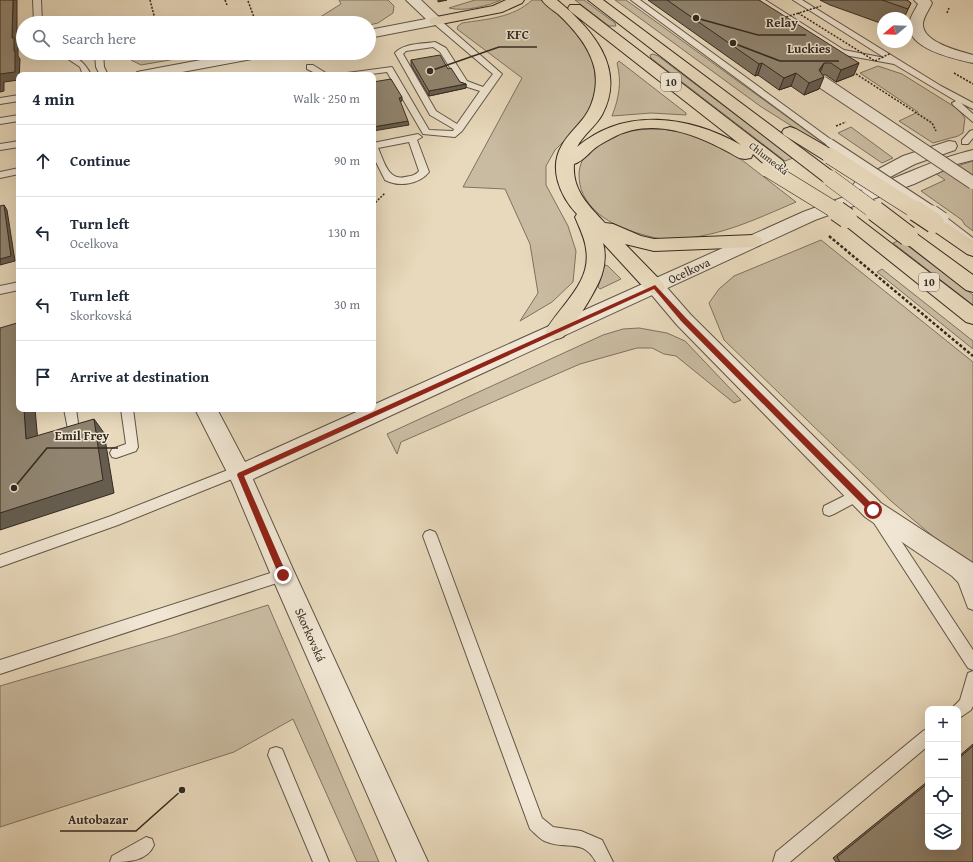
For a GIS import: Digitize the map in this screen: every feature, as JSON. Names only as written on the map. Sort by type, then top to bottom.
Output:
[{"type":"main road","points":[[436,21],[492,11],[517,0]]},
{"type":"main road","points":[[549,0],[576,22],[592,43],[598,55],[603,77],[601,98],[597,109],[591,120],[568,148],[565,168],[566,185],[572,197],[655,287]]},
{"type":"main road","name":"Chlumecká","points":[[565,0],[773,167]]},
{"type":"main road","name":"Chlumecká","points":[[595,0],[973,285]]},
{"type":"main road","name":"10","points":[[694,75],[824,146],[939,221],[973,250]]},
{"type":"main road","points":[[565,168],[585,146],[602,135],[620,128],[653,124],[677,126],[704,133],[773,167]]},
{"type":"main road","name":"10","points":[[773,167],[847,218],[973,317]]},
{"type":"main road","points":[[587,214],[627,239],[646,244],[666,246],[754,241]]},
{"type":"main road","points":[[555,332],[586,289],[594,269],[596,251],[587,214]]},
{"type":"street","points":[[413,0],[436,21]]},
{"type":"street","points":[[921,0],[925,3],[916,24],[917,33],[927,42],[946,52],[973,59]]},
{"type":"street","points":[[376,33],[436,21]]},
{"type":"street","points":[[158,72],[224,60]]},
{"type":"street","points":[[822,82],[973,183]]},
{"type":"street","name":"Ocelkova","points":[[809,216],[892,168],[909,160],[930,152],[971,143]]},
{"type":"street","name":"Ocelkova","points":[[376,412],[655,287],[809,216],[908,180],[952,160],[971,143]]},
{"type":"street","points":[[655,287],[684,320],[865,502],[967,574]]},
{"type":"street","name":"Skorkovská","points":[[208,412],[239,473],[283,575],[413,862]]},
{"type":"street","name":"Ocelkova","points":[[239,473],[376,412]]},
{"type":"lane","points":[[37,0],[38,16]]},
{"type":"lane","points":[[635,0],[824,146]]},
{"type":"lane","points":[[760,0],[842,52],[901,64]]},
{"type":"lane","points":[[797,0],[938,88],[973,106]]},
{"type":"lane","points":[[376,145],[417,138],[426,132],[455,134],[484,90],[498,74],[436,21]]},
{"type":"lane","points":[[459,129],[432,113],[399,53],[404,49],[435,44],[443,50],[464,83],[484,90]]},
{"type":"lane","points":[[75,60],[83,66],[86,72]]},
{"type":"lane","points":[[99,60],[103,72]]},
{"type":"lane","points":[[310,67],[319,72]]},
{"type":"lane","points":[[368,72],[389,69],[426,132]]},
{"type":"lane","points":[[938,88],[973,119]]},
{"type":"lane","points":[[0,101],[16,98]]},
{"type":"lane","points":[[0,121],[16,118]]},
{"type":"lane","points":[[376,152],[388,178],[396,182],[419,177],[424,172],[412,139]]},
{"type":"lane","points":[[0,147],[16,144]]},
{"type":"lane","points":[[0,175],[16,172]]},
{"type":"lane","points":[[939,221],[973,243]]},
{"type":"lane","points":[[0,290],[16,287]]},
{"type":"lane","points":[[70,412],[73,430]]},
{"type":"lane","points":[[116,453],[132,447],[127,412]]},
{"type":"lane","points":[[0,561],[113,521],[239,473]]},
{"type":"lane","points":[[829,510],[865,502],[973,663]]},
{"type":"lane","points":[[430,536],[536,823],[549,835],[581,839],[596,846],[605,862]]},
{"type":"lane","points":[[967,574],[973,603]]},
{"type":"lane","points":[[0,667],[283,575]]},
{"type":"lane","points":[[961,709],[966,705],[973,678]]},
{"type":"lane","points":[[781,862],[782,858],[925,739]]},
{"type":"lane","points":[[276,755],[321,862]]},
{"type":"lane","points":[[118,862],[146,845]]},
{"type":"path","points":[[150,0],[154,16]]},
{"type":"path","points":[[225,0],[227,4]]},
{"type":"path","points":[[248,1],[253,16]]},
{"type":"path","points":[[937,4],[947,13]]},
{"type":"path","points":[[781,19],[821,6]]},
{"type":"path","points":[[798,13],[875,61],[891,53]]},
{"type":"path","points":[[851,70],[932,123],[936,131]]},
{"type":"path","points":[[826,234],[973,356]]},
{"type":"shaded area","points":[[339,0],[388,0],[394,6],[393,13],[376,23],[376,16],[322,16],[341,4]]},
{"type":"shaded area","points":[[475,0],[501,0],[476,8],[449,8]]},
{"type":"shaded area","points":[[532,0],[544,0],[557,11],[582,40],[595,63],[596,89],[589,110],[581,124],[555,150],[546,166],[546,185],[568,226],[576,251],[573,282],[552,302],[520,321],[538,293],[530,244],[505,189],[463,187],[522,78],[457,29],[462,23],[490,19],[517,11]]},
{"type":"shaded area","points":[[575,0],[584,0],[615,23],[616,26],[609,26]]},
{"type":"shaded area","points":[[615,0],[626,0],[826,145],[823,146],[760,106]]},
{"type":"shaded area","points":[[653,54],[658,56],[793,158],[785,161],[651,58],[650,55]]},
{"type":"shaded area","points":[[131,60],[170,60],[141,65]]},
{"type":"shaded area","points":[[619,61],[686,113],[686,115],[651,113],[612,116],[619,90],[619,70],[617,63]]},
{"type":"shaded area","points":[[878,66],[902,74],[958,109],[965,118],[963,133],[958,136],[933,143],[899,121],[918,112],[860,73]]},
{"type":"shaded area","points":[[851,127],[893,158],[882,163],[838,133]]},
{"type":"shaded area","points":[[662,129],[698,135],[733,153],[796,202],[733,228],[700,236],[683,238],[654,238],[624,228],[604,218],[589,203],[583,194],[579,173],[583,159],[596,144],[614,134],[638,130]]},
{"type":"shaded area","points":[[973,161],[973,231],[965,225],[962,220],[921,191],[945,180],[935,173]]},
{"type":"shaded area","points":[[821,240],[973,362],[973,570],[891,501],[724,340],[709,303],[719,289],[734,276]]},
{"type":"shaded area","points":[[900,240],[973,295],[973,305],[893,243]]},
{"type":"shaded area","points":[[605,265],[608,266],[621,279],[600,289],[598,287]]},
{"type":"shaded area","points":[[882,269],[973,341],[973,349],[877,272]]},
{"type":"shaded area","points":[[639,328],[667,333],[685,341],[741,400],[734,403],[676,356],[664,354],[652,348],[637,348],[580,364],[401,442],[397,454],[387,434],[603,335],[623,329]]},
{"type":"shaded area","points":[[268,605],[379,862],[357,862],[293,719],[234,752],[0,827],[0,686],[171,636]]},
{"type":"building","points":[[0,0],[13,0],[12,38],[14,38],[15,72],[0,74]]},
{"type":"building","points":[[667,0],[759,0],[859,63],[841,70],[831,63],[824,63],[819,70],[824,77],[809,83],[796,73],[784,78],[762,63],[759,64]]},
{"type":"building","points":[[882,0],[907,0],[911,3],[908,9]]},
{"type":"building","points":[[440,55],[448,69],[451,68],[460,82],[466,84],[429,91],[411,60]]},
{"type":"building","points":[[391,79],[402,97],[399,98],[408,121],[376,126],[376,82]]},
{"type":"building","points":[[4,205],[11,256],[0,259],[0,206]]},
{"type":"building","points":[[16,323],[16,412],[24,412],[26,439],[94,419],[103,480],[0,513],[0,328]]},
{"type":"building","points":[[973,746],[973,862],[840,862],[837,857],[925,785],[925,850],[961,850],[961,756]]},
{"type":"place","name":"Relay","points":[[696,18]]},
{"type":"place","name":"Luckies","points":[[733,43]]},
{"type":"place","name":"KFC","points":[[430,71]]},
{"type":"place","name":"Emil Frey","points":[[14,488]]},
{"type":"place","name":"Autobazar","points":[[182,790]]},
{"type":"route","points":[[283,575],[240,475],[655,287],[684,320],[873,510]]}]
